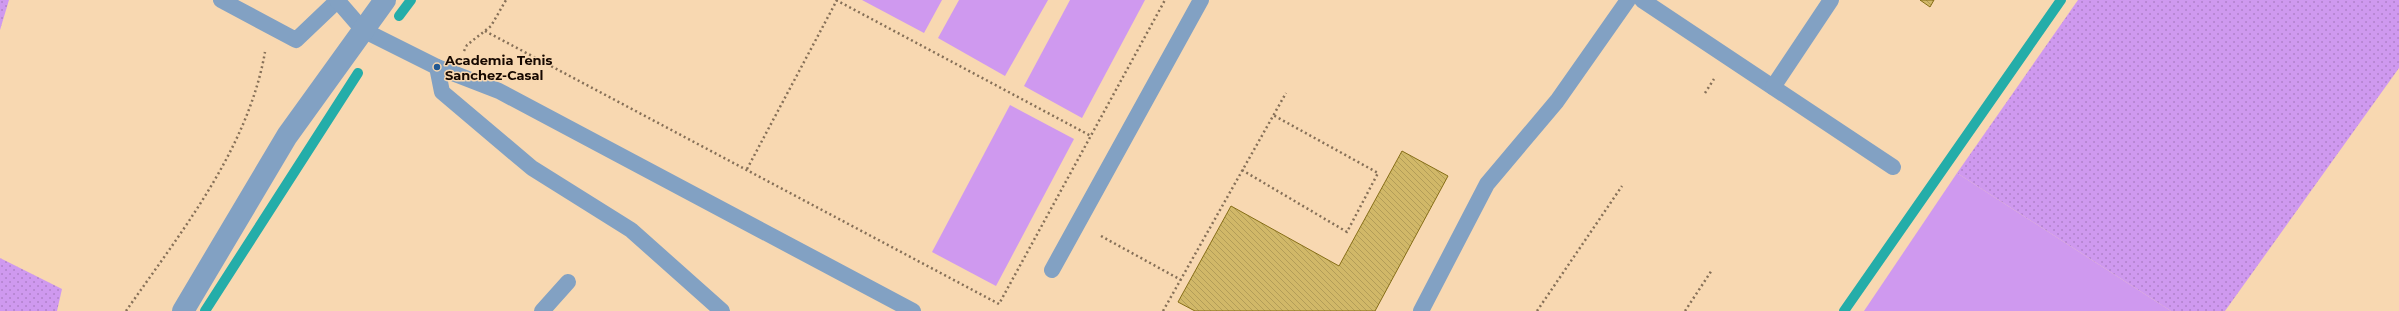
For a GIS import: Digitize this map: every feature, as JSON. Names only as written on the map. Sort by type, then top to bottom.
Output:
[{"type":"street","points":[[183,311],[287,136],[385,0]]},
{"type":"lane","points":[[221,0],[296,40],[337,0],[363,30],[437,67],[499,90],[913,311]]},
{"type":"lane","points":[[1052,270],[1201,0]]},
{"type":"lane","points":[[1421,311],[1487,184],[1557,101],[1628,0]]},
{"type":"lane","points":[[1642,0],[1893,167]]},
{"type":"lane","points":[[1773,87],[1831,0]]},
{"type":"lane","points":[[437,67],[442,92],[532,168],[631,230],[722,311]]},
{"type":"lane","points":[[542,311],[568,282]]},
{"type":"path","points":[[454,73],[466,45],[491,26],[506,0]]},
{"type":"path","points":[[747,169],[837,0],[1091,136]]},
{"type":"path","points":[[485,31],[1000,304],[1165,0]]},
{"type":"path","points":[[126,311],[213,182],[242,126],[262,68],[266,46]]},
{"type":"path","points":[[1163,311],[1286,93]]},
{"type":"path","points":[[1242,170],[1347,232],[1378,173],[1273,115]]},
{"type":"path","points":[[1537,311],[1622,186]]},
{"type":"path","points":[[1078,223],[1180,280]]},
{"type":"path","points":[[1685,311],[1712,270]]},
{"type":"shaded area","points":[[0,0],[9,0],[0,30]]},
{"type":"shaded area","points":[[862,0],[942,0],[924,33]]},
{"type":"shaded area","points":[[959,0],[1048,0],[1005,76],[938,38]]},
{"type":"shaded area","points":[[1070,0],[1145,0],[1082,118],[1024,86]]},
{"type":"shaded area","points":[[2078,0],[2399,0],[2399,68],[2225,311],[2171,311],[1957,173]]},
{"type":"shaded area","points":[[1010,105],[1074,139],[996,286],[932,252]]},
{"type":"shaded area","points":[[1957,173],[2171,311],[1864,311]]},
{"type":"shaded area","points":[[0,258],[62,289],[57,311],[0,311]]},
{"type":"building","points":[[1920,0],[1934,0],[1930,7]]},
{"type":"building","points":[[1402,151],[1448,176],[1375,311],[1195,311],[1178,302],[1231,206],[1339,266]]},
{"type":"waterway","points":[[399,16],[411,0]]},
{"type":"waterway","points":[[1844,311],[2061,0]]},
{"type":"waterway","points":[[205,311],[358,73]]},
{"type":"place","name":"Academia Tenis Sanchez-Casal","points":[[437,67]]}]
